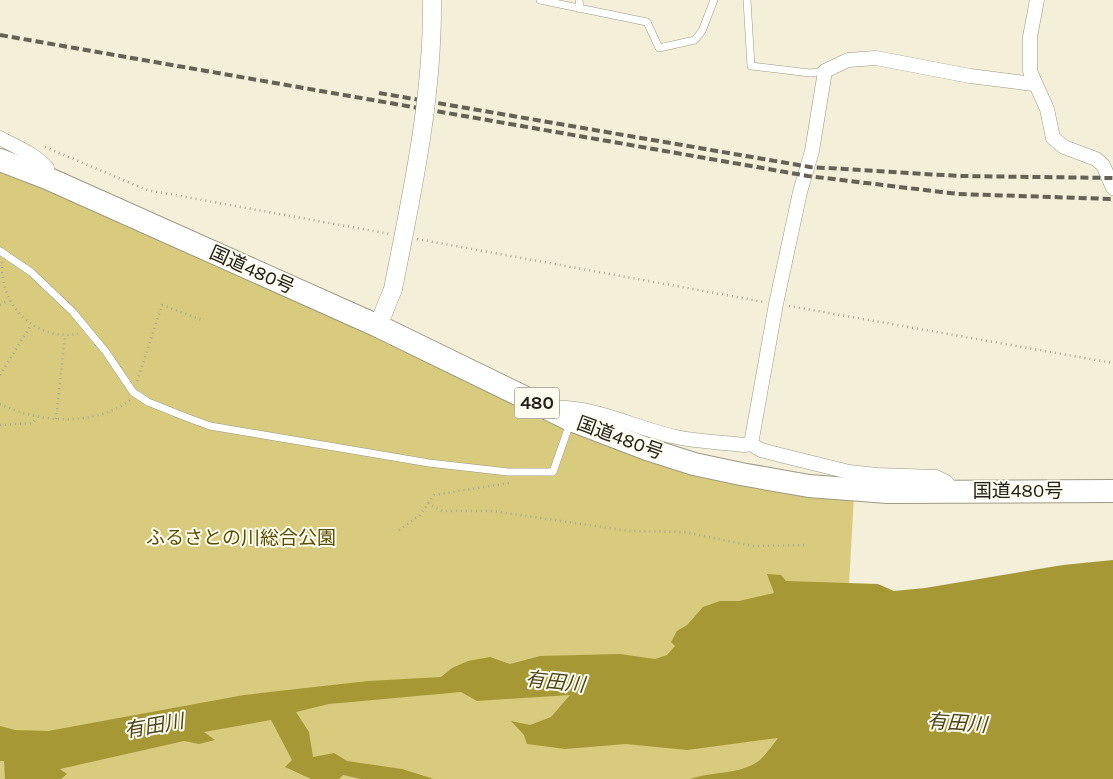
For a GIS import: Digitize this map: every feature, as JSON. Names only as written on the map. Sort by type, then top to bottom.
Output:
[{"type":"highway","name":"国道480号","points":[[0,160],[47,178],[378,326],[571,420],[647,449],[694,464],[809,486],[888,492],[1113,491]]},
{"type":"street","points":[[378,326],[393,288],[416,174],[431,43],[432,0]]},
{"type":"street","points":[[1037,0],[1030,37],[1030,71],[1034,84],[1047,110],[1053,138],[1064,147],[1096,159],[1103,165],[1113,188]]},
{"type":"street","points":[[751,444],[776,304],[800,192],[812,152],[825,71],[848,60],[876,58],[970,76],[1034,84]]},
{"type":"street","points":[[0,138],[36,157],[47,168],[47,178]]},
{"type":"street","points":[[548,409],[573,408],[676,437],[744,445],[751,444],[761,450],[849,472],[936,477],[946,482],[955,492]]},
{"type":"lane","points":[[540,0],[647,22],[658,48],[695,40],[702,31],[714,0]]},
{"type":"lane","points":[[579,0],[580,9]]},
{"type":"lane","points":[[747,0],[751,66],[810,73],[825,71]]},
{"type":"lane","points":[[2,252],[46,285],[106,352],[133,392],[148,402],[210,426],[430,463],[472,469],[531,473],[553,472],[571,420]]},
{"type":"path","points":[[37,144],[147,190],[395,234]]},
{"type":"path","points":[[414,238],[1113,363]]},
{"type":"path","points":[[2,252],[2,273],[9,300],[22,318],[41,330],[65,336],[74,336],[88,330]]},
{"type":"path","points":[[0,305],[9,300]]},
{"type":"path","points":[[0,375],[31,325]]},
{"type":"path","points":[[56,419],[65,336]]},
{"type":"path","points":[[0,424],[34,423],[37,417]]},
{"type":"path","points":[[399,530],[420,515],[434,495],[526,480],[530,478],[531,473]]},
{"type":"path","points":[[428,503],[442,512],[492,511],[630,531],[684,532],[753,546],[805,545]]},
{"type":"green space","name":"ふるさとの川総合公園","points":[[0,166],[555,419],[854,496],[838,779],[0,779]]},
{"type":"water","name":"有田川","points":[[1113,560],[1113,779],[690,779],[745,768],[754,764],[763,757],[778,738],[687,750],[626,744],[565,749],[527,744],[524,735],[511,721],[530,725],[551,717],[570,695],[477,701],[461,692],[329,704],[296,712],[309,732],[313,757],[334,753],[347,761],[402,769],[434,779],[361,779],[343,775],[339,779],[311,779],[285,767],[292,760],[271,720],[204,732],[215,740],[199,744],[184,741],[60,769],[67,774],[61,779],[5,779],[4,761],[0,761],[0,726],[15,730],[48,731],[244,695],[368,681],[441,677],[452,668],[468,661],[490,657],[510,664],[540,656],[620,654],[655,659],[667,655],[675,646],[671,642],[677,631],[687,625],[703,607],[720,601],[739,601],[774,593],[767,574],[781,575],[786,581],[878,584],[894,591],[925,588],[1063,565]]},
{"type":"railway","points":[[0,35],[808,176],[958,194],[1113,199]]},
{"type":"railway","points":[[379,93],[810,167],[959,176],[1113,178]]}]
